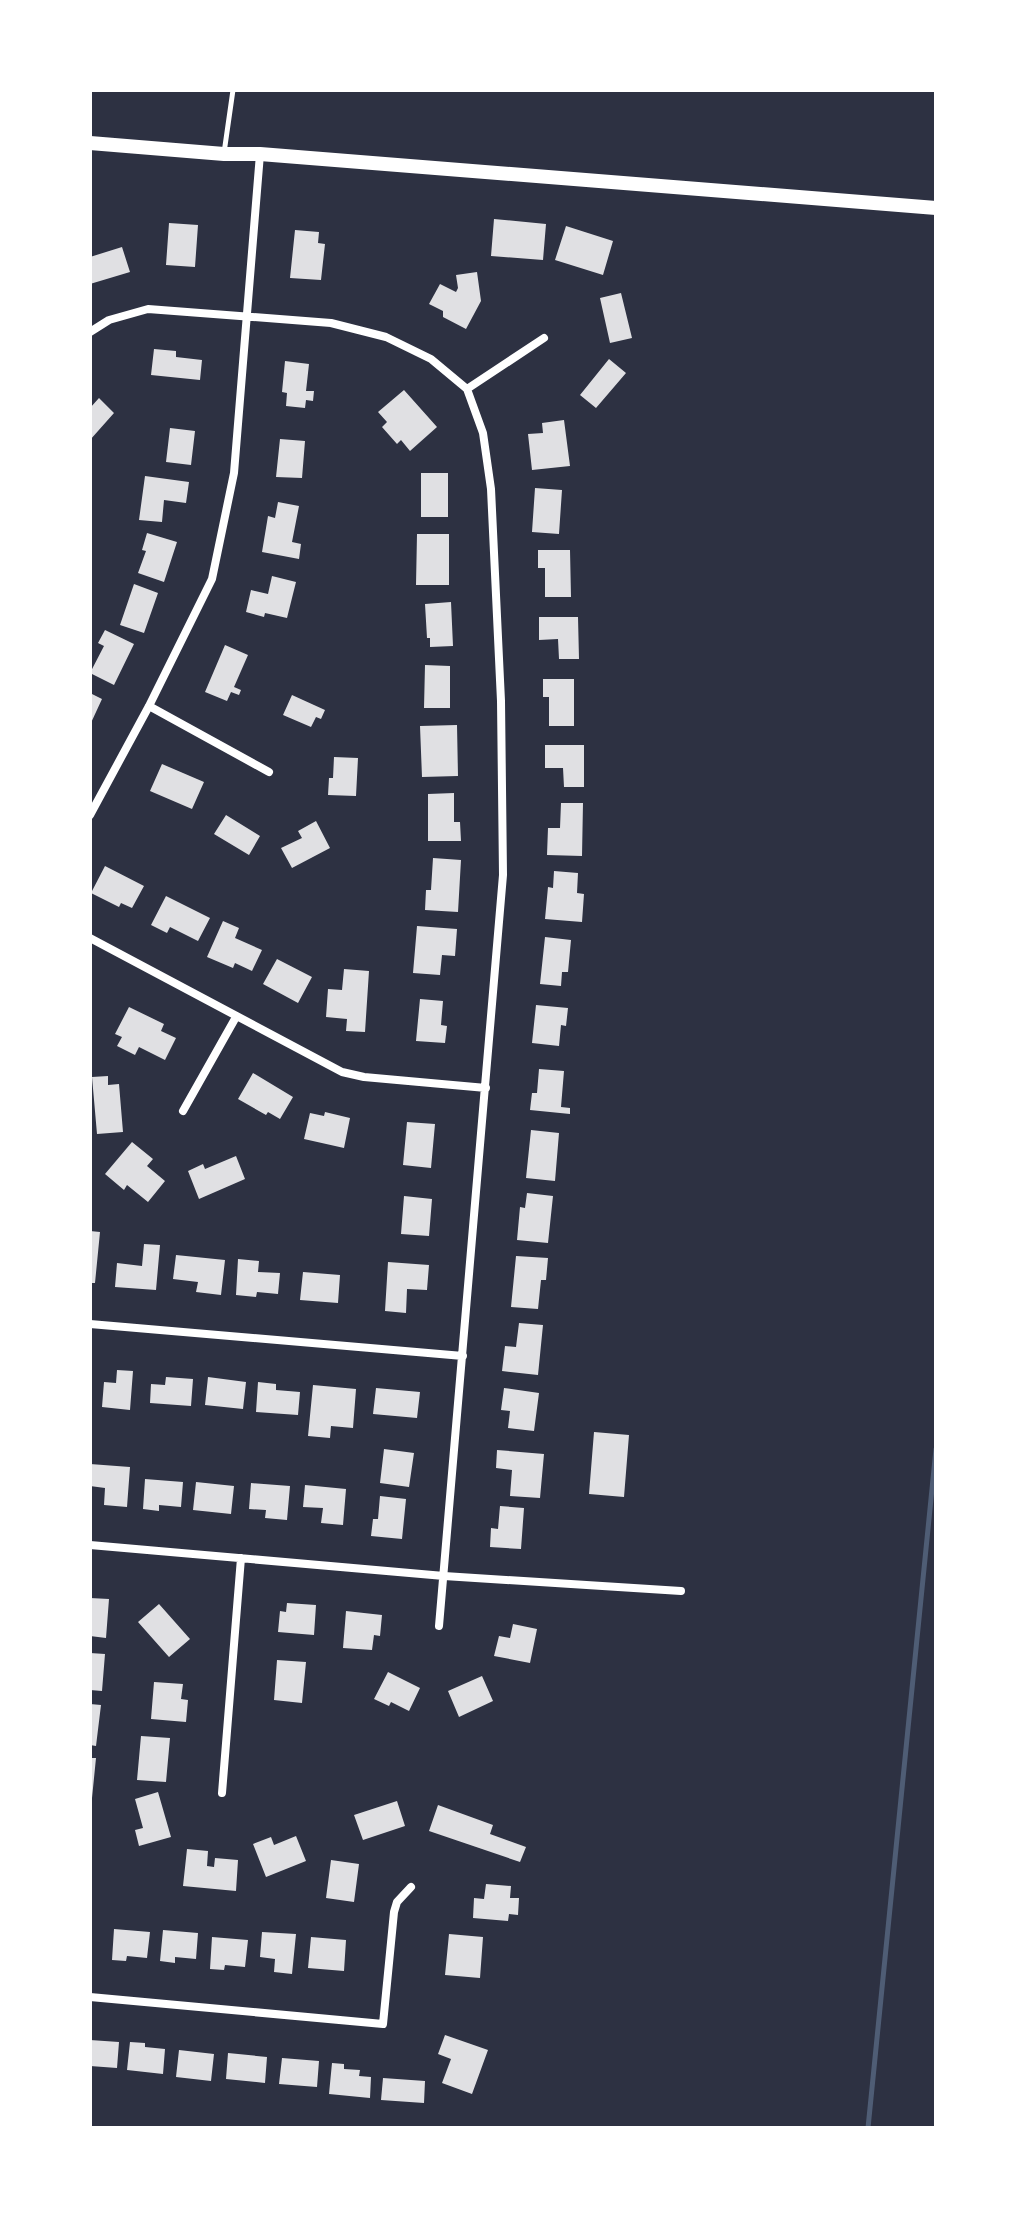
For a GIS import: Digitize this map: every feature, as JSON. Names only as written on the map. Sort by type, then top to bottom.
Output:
[{"type":"main road","points":[[90,143],[936,208]]},
{"type":"street","points":[[90,815],[212,579],[234,473],[260,154]]},
{"type":"street","points":[[90,332],[109,320],[148,309],[331,323],[386,337],[431,359],[467,389],[483,433],[491,489],[501,701],[503,875],[439,1626]]},
{"type":"street","points":[[467,389],[544,338]]},
{"type":"street","points":[[149,706],[269,772]]},
{"type":"street","points":[[90,938],[342,1072],[364,1077],[486,1088]]},
{"type":"street","points":[[183,1111],[236,1017]]},
{"type":"street","points":[[90,1324],[463,1356]]},
{"type":"street","points":[[90,1545],[444,1576],[681,1591]]},
{"type":"street","points":[[222,1793],[241,1558]]},
{"type":"street","points":[[90,1997],[383,2024],[394,1912],[397,1902],[411,1887]]},
{"type":"lane","points":[[224,154],[233,90]]},
{"type":"building","points":[[494,219],[546,224],[543,260],[491,256]]},
{"type":"building","points":[[169,223],[198,225],[195,267],[166,265]]},
{"type":"building","points":[[566,226],[613,241],[603,275],[555,260]]},
{"type":"building","points":[[295,230],[319,232],[318,243],[325,244],[321,280],[290,278]]},
{"type":"building","points":[[122,247],[130,272],[90,284],[90,257]]},
{"type":"building","points":[[477,272],[481,301],[466,329],[443,317],[443,311],[429,304],[440,284],[456,292],[456,275]]},
{"type":"building","points":[[621,293],[632,338],[610,343],[600,298]]},
{"type":"building","points":[[154,349],[176,351],[176,357],[202,360],[200,380],[151,375]]},
{"type":"building","points":[[609,359],[626,373],[596,408],[580,395]]},
{"type":"building","points":[[285,361],[309,364],[306,391],[314,391],[313,401],[306,400],[305,408],[286,406],[287,393],[282,392]]},
{"type":"building","points":[[404,390],[437,427],[410,451],[401,440],[397,444],[382,427],[387,422],[378,412]]},
{"type":"building","points":[[99,398],[114,413],[90,440],[90,408]]},
{"type":"building","points":[[564,420],[570,466],[532,470],[528,434],[543,433],[542,423]]},
{"type":"building","points":[[170,428],[195,431],[191,465],[166,462]]},
{"type":"building","points":[[280,439],[305,441],[302,478],[276,477]]},
{"type":"building","points":[[421,473],[448,473],[448,517],[421,517]]},
{"type":"building","points":[[145,476],[189,482],[186,503],[164,500],[162,522],[139,520]]},
{"type":"building","points":[[535,488],[562,490],[559,534],[532,532]]},
{"type":"building","points":[[278,502],[299,506],[292,542],[301,544],[299,559],[262,552],[268,516],[275,518]]},
{"type":"building","points":[[147,533],[177,542],[164,582],[138,573],[146,551],[142,550]]},
{"type":"building","points":[[417,534],[449,534],[449,585],[416,585]]},
{"type":"building","points":[[538,550],[570,550],[571,597],[545,597],[545,568],[538,568]]},
{"type":"building","points":[[272,576],[296,582],[287,618],[246,612],[251,590],[268,594]]},
{"type":"building","points":[[134,584],[158,593],[144,633],[120,625]]},
{"type":"building","points":[[451,602],[453,646],[430,647],[425,604]]},
{"type":"building","points":[[539,617],[578,617],[579,659],[559,659],[558,639],[539,640]]},
{"type":"building","points":[[105,630],[134,644],[114,685],[90,673],[104,646],[98,643]]},
{"type":"building","points":[[225,645],[248,655],[234,687],[241,690],[239,695],[231,692],[227,701],[205,692]]},
{"type":"building","points":[[425,665],[450,666],[450,708],[424,708]]},
{"type":"building","points":[[543,679],[574,679],[574,726],[549,726],[549,697],[543,697]]},
{"type":"building","points":[[90,693],[102,699],[90,725]]},
{"type":"building","points":[[292,695],[325,710],[321,719],[316,717],[311,727],[283,715]]},
{"type":"building","points":[[457,725],[458,776],[422,777],[420,726]]},
{"type":"building","points":[[545,745],[584,745],[584,787],[564,787],[563,768],[545,768]]},
{"type":"building","points":[[334,757],[358,758],[356,796],[328,795]]},
{"type":"building","points":[[162,764],[204,782],[192,809],[150,791]]},
{"type":"building","points":[[454,793],[454,822],[460,822],[461,841],[428,841],[428,794]]},
{"type":"building","points":[[561,803],[583,803],[582,856],[547,855],[548,828],[560,828]]},
{"type":"building","points":[[226,815],[260,836],[249,855],[214,834]]},
{"type":"building","points":[[316,821],[330,848],[292,868],[281,848],[302,838],[298,831]]},
{"type":"building","points":[[433,858],[461,860],[458,912],[425,910],[426,890],[431,890]]},
{"type":"building","points":[[105,866],[144,886],[132,908],[121,903],[119,907],[91,893]]},
{"type":"building","points":[[554,871],[578,873],[577,893],[584,894],[582,922],[545,919],[548,887],[553,888]]},
{"type":"building","points":[[166,896],[210,918],[198,941],[170,927],[167,933],[151,925]]},
{"type":"building","points":[[223,921],[239,928],[235,938],[262,950],[252,971],[235,963],[233,968],[207,957]]},
{"type":"building","points":[[417,926],[457,929],[455,956],[442,955],[440,975],[413,973]]},
{"type":"building","points":[[545,937],[571,940],[568,972],[562,972],[561,986],[540,984]]},
{"type":"building","points":[[277,959],[312,977],[298,1003],[263,984]]},
{"type":"building","points":[[344,969],[369,971],[365,1032],[346,1031],[347,1019],[326,1017],[328,989],[342,990]]},
{"type":"building","points":[[420,999],[443,1001],[441,1025],[447,1026],[445,1043],[416,1041]]},
{"type":"building","points":[[536,1005],[568,1008],[566,1026],[561,1025],[559,1046],[532,1043]]},
{"type":"building","points":[[129,1007],[164,1024],[161,1031],[176,1038],[165,1060],[139,1047],[135,1055],[117,1046],[122,1037],[115,1034]]},
{"type":"building","points":[[539,1069],[564,1071],[561,1107],[570,1108],[570,1114],[530,1110],[532,1093],[537,1093]]},
{"type":"building","points":[[253,1073],[293,1097],[280,1119],[268,1112],[266,1115],[238,1099]]},
{"type":"building","points":[[108,1076],[108,1085],[119,1084],[123,1132],[97,1134],[92,1077]]},
{"type":"building","points":[[325,1112],[350,1118],[344,1148],[304,1139],[310,1113],[324,1116]]},
{"type":"building","points":[[407,1122],[435,1124],[431,1168],[403,1165]]},
{"type":"building","points":[[531,1130],[559,1133],[555,1181],[526,1178]]},
{"type":"building","points":[[132,1142],[153,1159],[147,1166],[165,1181],[148,1202],[127,1185],[124,1190],[105,1174]]},
{"type":"building","points":[[236,1156],[245,1179],[199,1199],[188,1171],[203,1164],[205,1169]]},
{"type":"building","points":[[527,1193],[553,1196],[548,1243],[517,1240],[520,1207],[525,1208]]},
{"type":"building","points":[[404,1196],[432,1199],[429,1236],[401,1234]]},
{"type":"building","points":[[90,1231],[100,1232],[95,1283],[90,1283]]},
{"type":"building","points":[[144,1244],[160,1245],[156,1290],[115,1287],[117,1263],[142,1266]]},
{"type":"building","points":[[176,1255],[225,1260],[221,1295],[196,1292],[198,1282],[173,1279]]},
{"type":"building","points":[[516,1256],[548,1258],[546,1280],[541,1280],[538,1309],[511,1307]]},
{"type":"building","points":[[238,1259],[259,1261],[258,1272],[280,1273],[278,1294],[257,1292],[256,1297],[236,1295]]},
{"type":"building","points":[[388,1262],[429,1265],[427,1290],[407,1289],[406,1313],[385,1311]]},
{"type":"building","points":[[303,1272],[340,1275],[338,1303],[300,1300]]},
{"type":"building","points":[[519,1323],[543,1325],[538,1375],[502,1371],[505,1346],[516,1347]]},
{"type":"building","points":[[117,1370],[133,1371],[130,1410],[102,1407],[104,1382],[116,1383]]},
{"type":"building","points":[[166,1377],[193,1379],[191,1406],[150,1403],[151,1384],[165,1385]]},
{"type":"building","points":[[208,1377],[246,1382],[243,1409],[205,1405]]},
{"type":"building","points":[[258,1382],[276,1384],[276,1390],[300,1392],[298,1415],[256,1412]]},
{"type":"building","points":[[313,1385],[356,1389],[353,1428],[331,1426],[330,1438],[308,1436]]},
{"type":"building","points":[[376,1388],[420,1392],[417,1418],[373,1414]]},
{"type":"building","points":[[504,1388],[539,1393],[534,1431],[508,1428],[510,1411],[501,1410]]},
{"type":"building","points":[[594,1432],[629,1435],[624,1497],[589,1494]]},
{"type":"building","points":[[384,1449],[414,1453],[409,1487],[380,1483]]},
{"type":"building","points":[[497,1450],[544,1454],[540,1498],[510,1496],[512,1470],[496,1468]]},
{"type":"building","points":[[90,1464],[130,1467],[127,1507],[104,1505],[105,1488],[90,1486]]},
{"type":"building","points":[[145,1479],[183,1482],[181,1507],[159,1505],[159,1511],[143,1509]]},
{"type":"building","points":[[196,1482],[234,1486],[231,1514],[193,1510]]},
{"type":"building","points":[[251,1483],[290,1486],[287,1520],[265,1518],[266,1510],[249,1509]]},
{"type":"building","points":[[305,1485],[346,1489],[343,1525],[321,1523],[323,1508],[303,1507]]},
{"type":"building","points":[[380,1496],[406,1499],[402,1539],[371,1536],[373,1519],[378,1519]]},
{"type":"building","points":[[500,1506],[524,1508],[521,1549],[490,1547],[491,1528],[498,1529]]},
{"type":"building","points":[[90,1598],[109,1599],[106,1638],[90,1636]]},
{"type":"building","points":[[287,1603],[316,1605],[314,1635],[278,1632],[280,1611],[286,1612]]},
{"type":"building","points":[[159,1604],[190,1639],[169,1657],[138,1622]]},
{"type":"building","points":[[346,1611],[382,1615],[380,1636],[374,1635],[372,1650],[343,1648]]},
{"type":"building","points":[[513,1624],[537,1629],[530,1663],[494,1656],[499,1636],[510,1638]]},
{"type":"building","points":[[90,1653],[105,1654],[102,1691],[90,1690]]},
{"type":"building","points":[[277,1660],[306,1662],[302,1703],[274,1700]]},
{"type":"building","points":[[388,1672],[420,1688],[409,1711],[391,1702],[389,1706],[374,1699]]},
{"type":"building","points":[[482,1676],[493,1701],[459,1717],[448,1691]]},
{"type":"building","points":[[154,1682],[183,1684],[181,1699],[188,1700],[186,1722],[151,1719]]},
{"type":"building","points":[[90,1704],[101,1705],[96,1746],[90,1745]]},
{"type":"building","points":[[141,1736],[170,1738],[166,1782],[137,1780]]},
{"type":"building","points":[[90,1758],[96,1758],[92,1798],[90,1798]]},
{"type":"building","points":[[158,1792],[171,1837],[139,1846],[135,1830],[143,1828],[135,1799]]},
{"type":"building","points":[[397,1801],[405,1826],[363,1840],[354,1815]]},
{"type":"building","points":[[438,1805],[493,1825],[490,1834],[526,1847],[520,1862],[429,1831]]},
{"type":"building","points":[[296,1836],[306,1861],[266,1877],[253,1844],[271,1837],[274,1845]]},
{"type":"building","points":[[187,1849],[208,1851],[207,1866],[214,1867],[215,1858],[238,1860],[236,1891],[183,1886]]},
{"type":"building","points":[[331,1860],[359,1864],[354,1902],[326,1898]]},
{"type":"building","points":[[486,1884],[511,1886],[510,1898],[519,1898],[518,1915],[509,1914],[508,1921],[473,1918],[474,1898],[484,1899]]},
{"type":"building","points":[[114,1929],[150,1932],[147,1958],[127,1956],[126,1961],[112,1960]]},
{"type":"building","points":[[163,1930],[198,1933],[196,1959],[175,1957],[175,1963],[160,1961]]},
{"type":"building","points":[[262,1932],[296,1934],[292,1974],[274,1972],[275,1959],[260,1957]]},
{"type":"building","points":[[449,1934],[483,1937],[480,1978],[445,1975]]},
{"type":"building","points":[[212,1937],[248,1940],[245,1967],[225,1965],[224,1970],[210,1969]]},
{"type":"building","points":[[311,1937],[346,1940],[344,1971],[308,1968]]},
{"type":"building","points":[[445,2035],[488,2050],[472,2094],[442,2083],[451,2059],[438,2054]]},
{"type":"building","points":[[90,2040],[119,2042],[117,2068],[90,2066]]},
{"type":"building","points":[[130,2042],[165,2049],[163,2074],[127,2070]]},
{"type":"building","points":[[179,2050],[214,2054],[211,2081],[176,2077]]},
{"type":"building","points":[[228,2053],[267,2057],[265,2083],[226,2079]]},
{"type":"building","points":[[282,2058],[319,2061],[317,2087],[279,2084]]},
{"type":"building","points":[[332,2063],[344,2064],[344,2069],[360,2070],[359,2076],[371,2077],[370,2098],[329,2094]]},
{"type":"building","points":[[383,2078],[425,2081],[424,2103],[381,2100]]},
{"type":"waterway","points":[[868,2128],[936,1449]]}]
